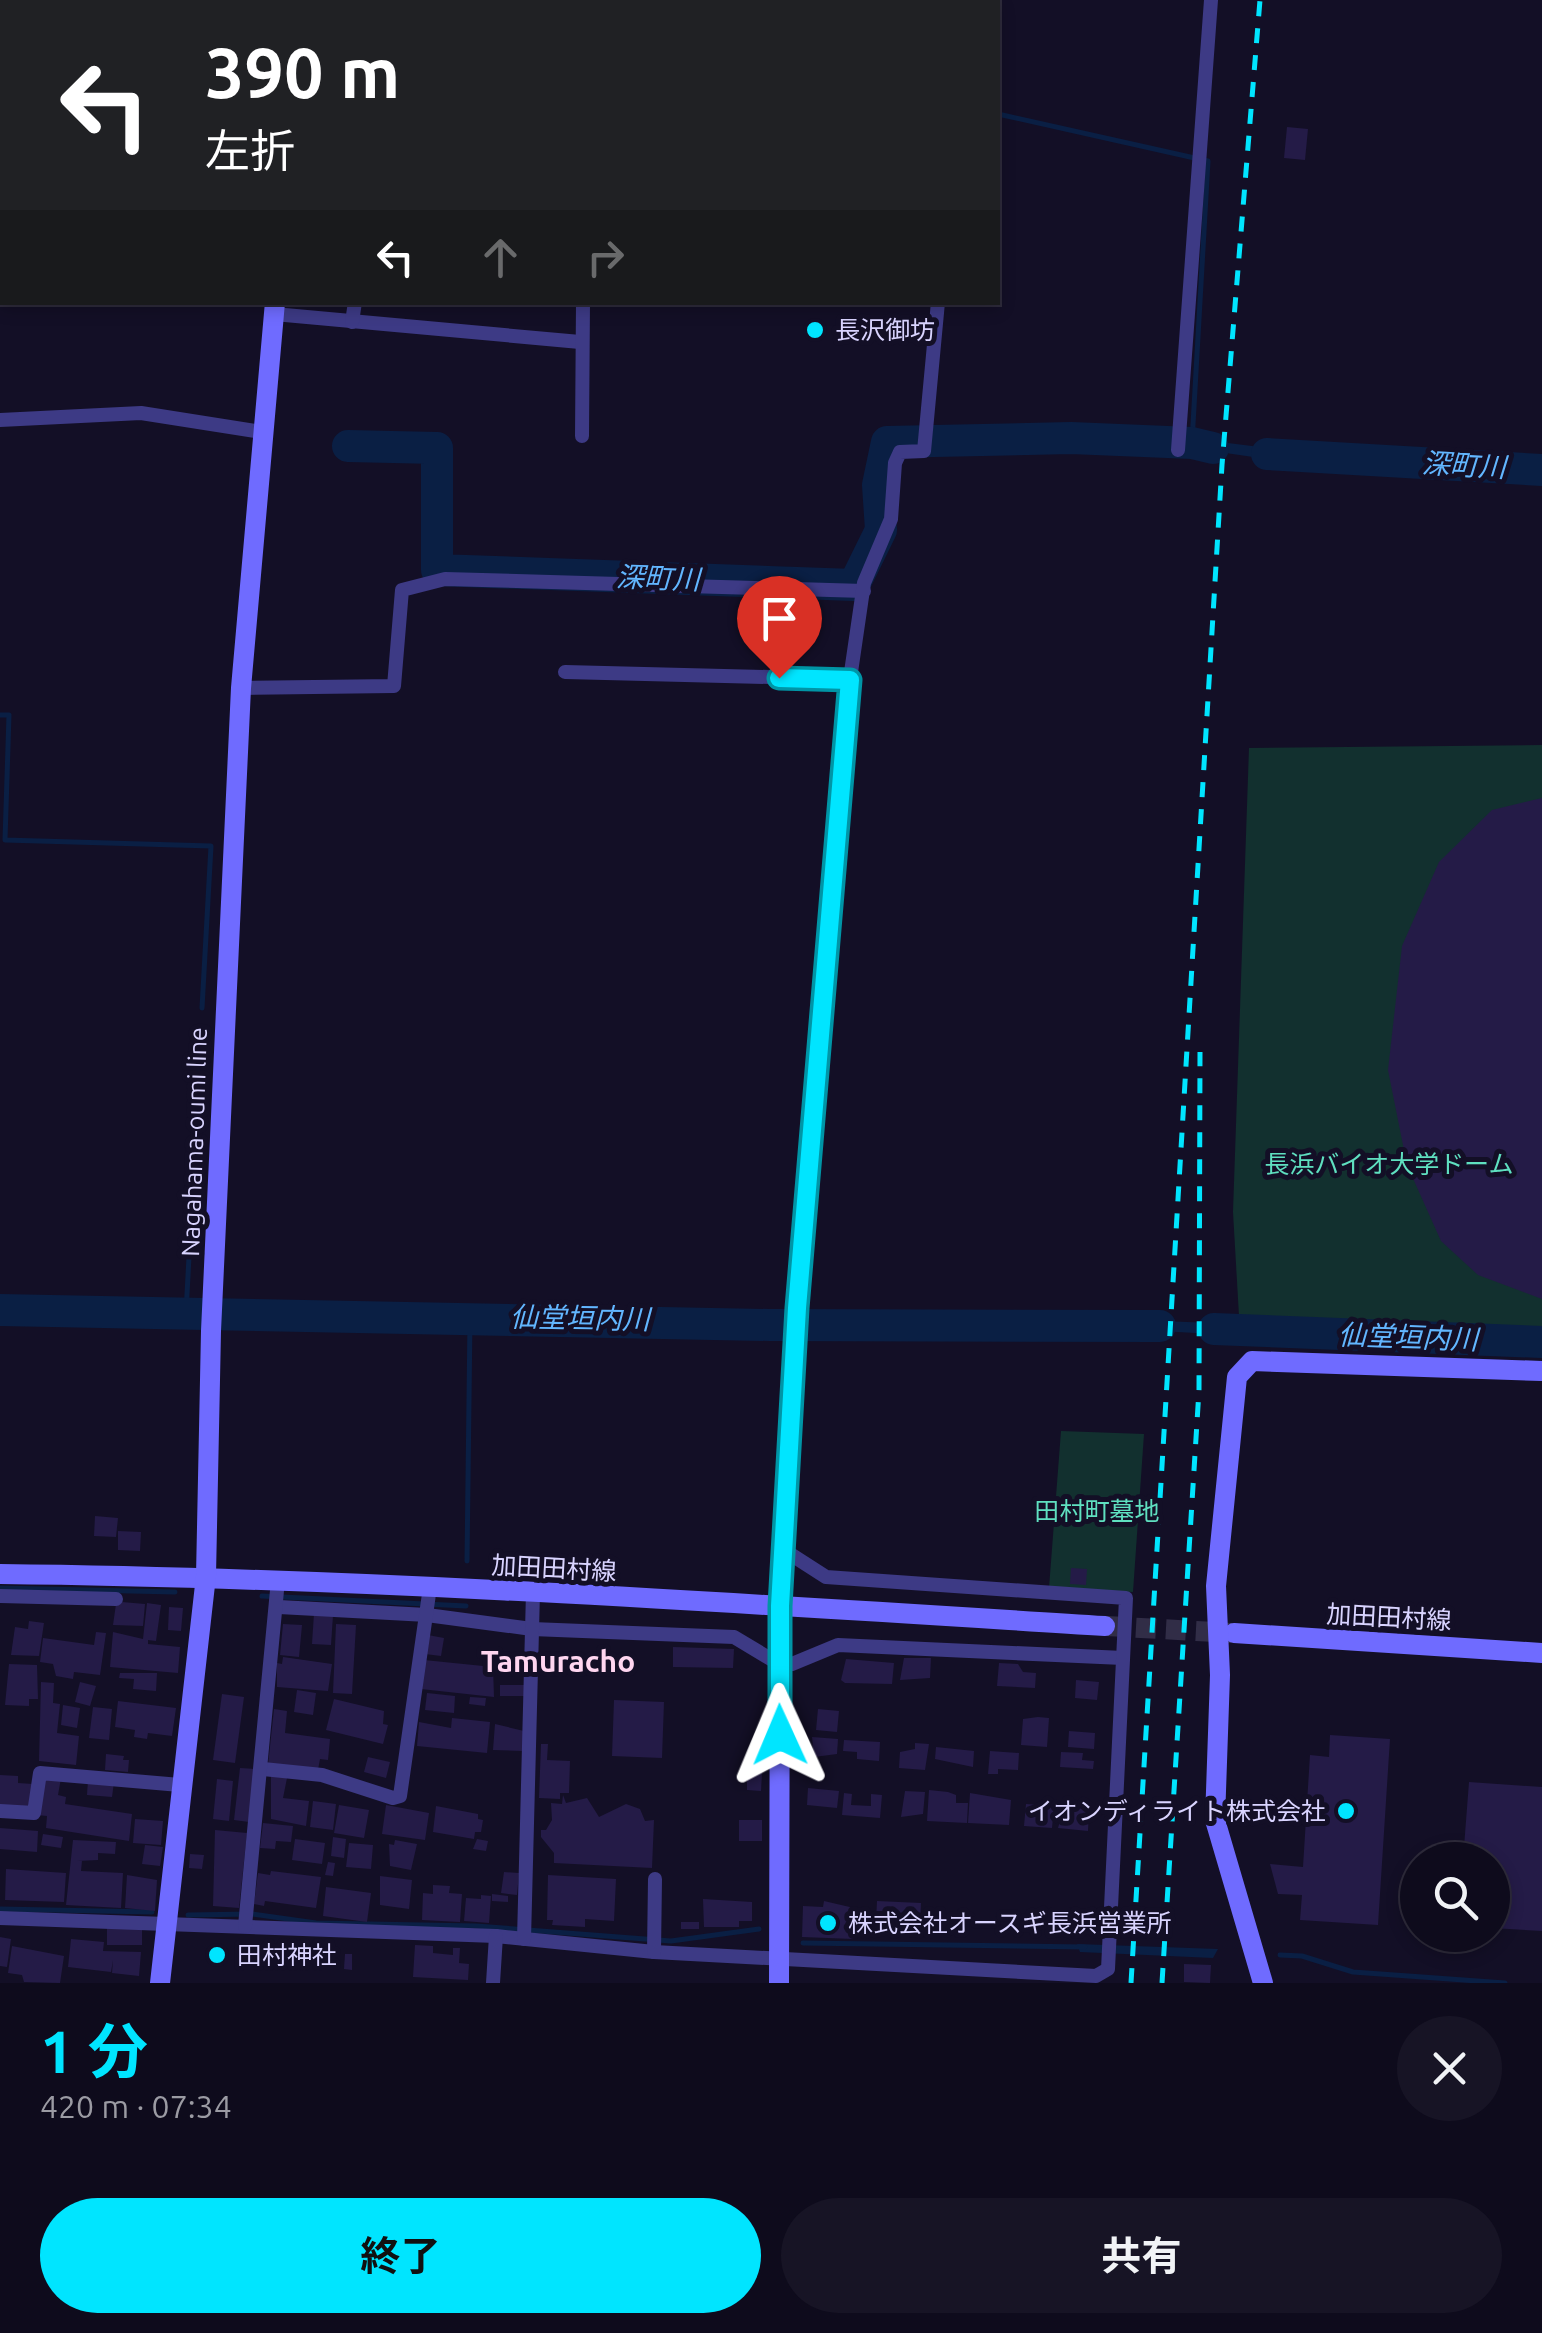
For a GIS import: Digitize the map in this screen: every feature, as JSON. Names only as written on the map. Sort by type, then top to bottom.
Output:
[{"type":"main road","name":"Nagahama-oumi line","points":[[160,1983],[206,1576],[212,1302],[241,688],[274,308]]},
{"type":"main road","points":[[1263,1983],[1215,1820],[1220,1675],[1216,1586],[1236,1377],[1252,1362],[1542,1371]]},
{"type":"main road","name":"加田田村線","points":[[0,1574],[206,1576],[278,1596],[428,1601],[533,1592],[1105,1626]]},
{"type":"main road","points":[[780,1606],[780,1983]]},
{"type":"main road","name":"加田田村線","points":[[1234,1634],[1542,1652]]},
{"type":"street","points":[[1178,450],[1210,0]]},
{"type":"street","points":[[352,322],[355,305]]},
{"type":"street","points":[[582,436],[583,305]]},
{"type":"street","points":[[780,1606],[798,1312],[850,680],[864,591],[891,519],[895,464],[900,452],[924,451],[938,305]]},
{"type":"street","points":[[274,308],[352,322],[580,342]]},
{"type":"street","points":[[0,420],[142,413],[261,432]]},
{"type":"street","points":[[241,688],[394,686],[402,590],[445,578],[864,591]]},
{"type":"street","points":[[564,672],[850,680]]},
{"type":"street","points":[[0,1918],[165,1924],[246,1918],[496,1936],[524,1931],[781,1958],[1096,1976],[1108,1968],[1126,1598],[826,1577],[784,1550]]},
{"type":"street","points":[[524,1931],[533,1592]]},
{"type":"street","points":[[0,1596],[116,1599]]},
{"type":"street","points":[[246,1918],[278,1596]]},
{"type":"street","points":[[263,1768],[322,1775],[393,1798],[400,1796],[428,1601],[532,1629],[734,1637],[779,1664],[792,1664],[838,1645],[1123,1658]]},
{"type":"street","points":[[0,1811],[34,1813],[40,1772],[180,1784]]},
{"type":"street","points":[[654,1944],[655,1879]]},
{"type":"street","points":[[493,1983],[496,1936]]},
{"type":"green space","name":"長浜バイオ大学ドーム","points":[[1542,745],[1542,1327],[1239,1316],[1233,1212],[1249,748]]},
{"type":"green space","name":"田村町墓地","points":[[1061,1431],[1144,1434],[1133,1592],[1049,1588]]},
{"type":"water","points":[[1188,438],[1268,448],[1267,459],[1191,448]]},
{"type":"water","points":[[1161,1321],[1214,1323],[1213,1334],[1160,1331]]},
{"type":"water","points":[[1077,1944],[1218,1949],[1213,1958],[1080,1952]]},
{"type":"building","points":[[1287,127],[1308,129],[1305,160],[1284,158]]},
{"type":"building","name":"長浜バイオ大学ドーム","points":[[1542,798],[1542,1299],[1478,1275],[1441,1241],[1407,1165],[1388,1070],[1402,946],[1439,862],[1492,810]]},
{"type":"building","points":[[95,1516],[118,1518],[116,1537],[94,1536]]},
{"type":"building","points":[[118,1531],[141,1532],[140,1551],[118,1550]]},
{"type":"building","points":[[1071,1568],[1087,1569],[1086,1585],[1070,1584]]},
{"type":"building","points":[[147,1603],[161,1605],[156,1641],[148,1640],[148,1644],[180,1647],[178,1673],[110,1667],[113,1632],[143,1639]]},
{"type":"building","points":[[116,1604],[145,1604],[143,1626],[113,1625]]},
{"type":"building","points":[[169,1607],[183,1608],[181,1631],[168,1630]]},
{"type":"building","points":[[314,1613],[333,1615],[331,1645],[312,1644]]},
{"type":"building","points":[[29,1621],[44,1623],[39,1656],[11,1655],[15,1627],[28,1629]]},
{"type":"building","points":[[283,1624],[302,1625],[299,1657],[280,1655]]},
{"type":"building","points":[[336,1624],[356,1625],[352,1694],[333,1693]]},
{"type":"building","points":[[96,1632],[106,1633],[100,1675],[74,1672],[73,1679],[56,1676],[53,1664],[40,1662],[43,1638],[94,1645]]},
{"type":"building","points":[[428,1635],[444,1638],[441,1656],[425,1654]]},
{"type":"building","points":[[673,1647],[734,1649],[733,1668],[673,1667]]},
{"type":"building","points":[[283,1657],[332,1664],[328,1691],[277,1687],[277,1663],[282,1664]]},
{"type":"building","points":[[904,1658],[931,1658],[930,1678],[900,1680]]},
{"type":"building","points":[[846,1659],[894,1663],[892,1684],[845,1683],[841,1680]]},
{"type":"building","points":[[424,1660],[493,1667],[494,1697],[421,1689]]},
{"type":"building","points":[[999,1663],[1018,1664],[1023,1672],[1036,1673],[1035,1688],[997,1686]]},
{"type":"building","points":[[9,1664],[37,1665],[38,1699],[29,1699],[29,1706],[5,1705]]},
{"type":"building","points":[[120,1673],[157,1673],[156,1691],[133,1689],[134,1679],[119,1678]]},
{"type":"building","points":[[1076,1680],[1099,1682],[1097,1700],[1075,1698]]},
{"type":"building","points":[[41,1682],[54,1683],[53,1703],[60,1704],[57,1733],[79,1736],[76,1765],[39,1761]]},
{"type":"building","points":[[80,1682],[96,1686],[90,1706],[75,1702]]},
{"type":"building","points":[[500,1685],[525,1685],[525,1696],[500,1696]]},
{"type":"building","points":[[297,1690],[316,1693],[313,1715],[294,1712]]},
{"type":"building","points":[[427,1693],[455,1696],[454,1713],[425,1710]]},
{"type":"building","points":[[222,1694],[244,1697],[235,1763],[213,1760]]},
{"type":"building","points":[[470,1697],[486,1698],[485,1706],[469,1704]]},
{"type":"building","points":[[334,1699],[384,1711],[383,1724],[388,1725],[383,1744],[326,1730]]},
{"type":"building","points":[[614,1700],[664,1702],[662,1758],[612,1756]]},
{"type":"building","points":[[118,1701],[176,1708],[172,1736],[148,1733],[147,1739],[134,1737],[135,1730],[115,1727]]},
{"type":"building","points":[[63,1705],[80,1708],[77,1728],[61,1725]]},
{"type":"building","points":[[93,1707],[112,1709],[109,1740],[89,1738]]},
{"type":"building","points":[[274,1709],[287,1711],[285,1733],[330,1739],[328,1760],[320,1759],[318,1770],[268,1765]]},
{"type":"building","points":[[818,1709],[839,1711],[837,1732],[816,1730]]},
{"type":"building","points":[[452,1718],[490,1722],[487,1753],[417,1746],[419,1722],[451,1728]]},
{"type":"building","points":[[1049,1718],[1047,1747],[1021,1745],[1023,1719]]},
{"type":"building","points":[[495,1724],[524,1731],[523,1751],[493,1750]]},
{"type":"building","points":[[1069,1731],[1095,1733],[1094,1749],[1068,1747]]},
{"type":"building","name":"イオンディライト株式会社","points":[[1330,1735],[1390,1739],[1378,1925],[1300,1920],[1302,1895],[1278,1894],[1270,1864],[1303,1867],[1310,1755],[1329,1757]]},
{"type":"building","points":[[812,1737],[838,1739],[837,1754],[814,1757]]},
{"type":"building","points":[[844,1740],[880,1742],[879,1761],[857,1759],[857,1752],[843,1751]]},
{"type":"building","points":[[915,1743],[929,1744],[925,1770],[899,1768],[900,1752],[915,1749]]},
{"type":"building","points":[[541,1744],[548,1744],[547,1760],[570,1761],[569,1793],[560,1793],[560,1799],[539,1798]]},
{"type":"building","points":[[936,1747],[974,1751],[973,1767],[935,1759]]},
{"type":"building","points":[[990,1751],[1019,1753],[1018,1770],[998,1769],[998,1774],[988,1774]]},
{"type":"building","points":[[1061,1752],[1083,1753],[1082,1760],[1094,1761],[1093,1769],[1060,1767]]},
{"type":"building","points":[[106,1754],[129,1760],[128,1772],[105,1770]]},
{"type":"building","points":[[368,1757],[390,1762],[386,1778],[364,1772]]},
{"type":"building","points":[[240,1768],[256,1769],[249,1822],[234,1820]]},
{"type":"building","points":[[747,1773],[762,1773],[761,1791],[747,1790]]},
{"type":"building","points":[[0,1775],[18,1776],[18,1783],[33,1784],[32,1809],[0,1807]]},
{"type":"building","points":[[271,1775],[287,1778],[283,1798],[309,1801],[306,1826],[271,1819]]},
{"type":"building","points":[[42,1776],[61,1778],[58,1795],[66,1797],[65,1804],[132,1814],[129,1841],[46,1828],[47,1816],[37,1815]]},
{"type":"building","points":[[217,1779],[233,1781],[229,1821],[213,1819]]},
{"type":"building","points":[[88,1780],[114,1782],[112,1797],[87,1795]]},
{"type":"building","points":[[1469,1782],[1542,1787],[1542,1931],[1510,1929],[1510,1842],[1464,1842]]},
{"type":"building","points":[[808,1788],[839,1791],[837,1808],[807,1805]]},
{"type":"building","points":[[929,1790],[948,1792],[956,1795],[956,1803],[968,1803],[967,1823],[927,1821]]},
{"type":"building","points":[[905,1791],[925,1792],[923,1814],[901,1817]]},
{"type":"building","points":[[844,1793],[852,1794],[851,1805],[871,1806],[871,1794],[882,1795],[880,1818],[842,1815]]},
{"type":"building","points":[[970,1793],[1011,1800],[1009,1825],[968,1823]]},
{"type":"building","points":[[563,1795],[566,1803],[587,1798],[599,1817],[626,1804],[640,1809],[645,1821],[654,1820],[652,1868],[554,1863],[554,1853],[541,1837],[541,1830],[546,1830],[552,1820],[551,1803],[562,1804]]},
{"type":"building","points":[[313,1801],[336,1804],[333,1830],[310,1827]]},
{"type":"building","points":[[1026,1804],[1054,1806],[1052,1828],[1024,1826]]},
{"type":"building","points":[[339,1805],[369,1810],[364,1838],[334,1833]]},
{"type":"building","points":[[386,1805],[429,1813],[425,1840],[382,1834]]},
{"type":"building","points":[[436,1806],[478,1814],[478,1819],[483,1820],[481,1832],[475,1832],[474,1839],[433,1832]]},
{"type":"building","points":[[1064,1807],[1089,1809],[1088,1831],[1058,1828]]},
{"type":"building","points":[[135,1819],[163,1821],[161,1845],[133,1843]]},
{"type":"building","points":[[739,1820],[762,1820],[762,1841],[739,1841]]},
{"type":"building","points":[[263,1823],[293,1826],[291,1842],[276,1841],[275,1849],[260,1848]]},
{"type":"building","points":[[0,1828],[38,1831],[37,1852],[0,1849]]},
{"type":"building","points":[[215,1830],[247,1833],[239,1908],[213,1906]]},
{"type":"building","points":[[43,1834],[63,1837],[61,1848],[41,1845]]},
{"type":"building","points":[[333,1837],[346,1839],[344,1858],[331,1856]]},
{"type":"building","points":[[295,1839],[325,1843],[322,1864],[292,1860]]},
{"type":"building","points":[[477,1839],[488,1841],[486,1851],[473,1849]]},
{"type":"building","points":[[73,1840],[116,1842],[115,1854],[98,1853],[98,1860],[77,1861],[82,1861],[81,1871],[123,1873],[121,1908],[66,1905]]},
{"type":"building","points":[[395,1840],[417,1844],[411,1870],[390,1866],[389,1844],[394,1845]]},
{"type":"building","points":[[349,1843],[373,1845],[371,1869],[346,1867]]},
{"type":"building","points":[[145,1845],[163,1847],[160,1866],[142,1864]]},
{"type":"building","points":[[190,1854],[204,1855],[202,1869],[189,1868]]},
{"type":"building","points":[[328,1862],[335,1863],[333,1876],[325,1875]]},
{"type":"building","points":[[6,1869],[66,1873],[64,1902],[5,1900]]},
{"type":"building","points":[[271,1871],[321,1877],[316,1908],[265,1901],[264,1906],[254,1904],[258,1873],[270,1875]]},
{"type":"building","points":[[504,1872],[519,1873],[517,1895],[501,1893]]},
{"type":"building","points":[[127,1875],[157,1880],[155,1911],[125,1908]]},
{"type":"building","points":[[548,1875],[616,1879],[614,1921],[585,1919],[585,1927],[552,1925],[553,1920],[547,1920]]},
{"type":"building","points":[[380,1876],[412,1880],[409,1909],[380,1905]]},
{"type":"building","points":[[433,1885],[450,1886],[449,1893],[462,1894],[460,1922],[422,1920],[423,1893],[433,1894]]},
{"type":"building","points":[[326,1887],[371,1893],[367,1922],[323,1916]]},
{"type":"building","points":[[492,1894],[508,1896],[508,1902],[492,1901]]},
{"type":"building","points":[[481,1895],[491,1896],[489,1923],[464,1921],[466,1898],[481,1899]]},
{"type":"building","points":[[703,1899],[752,1902],[752,1921],[739,1921],[739,1927],[704,1927]]},
{"type":"building","name":"株式会社オースギ長浜営業所","points":[[824,1901],[854,1908],[853,1939],[802,1937],[803,1906],[823,1907]]},
{"type":"building","points":[[877,1901],[921,1903],[920,1924],[876,1922]]},
{"type":"building","points":[[681,1922],[699,1922],[699,1929],[681,1929]]},
{"type":"building","points":[[107,1928],[142,1928],[142,1945],[107,1945]]},
{"type":"building","points":[[0,1937],[11,1939],[7,1967],[0,1966]]},
{"type":"building","points":[[71,1939],[104,1942],[103,1951],[141,1952],[139,1976],[112,1973],[113,1960],[111,1972],[68,1967]]},
{"type":"building","points":[[415,1945],[433,1946],[433,1953],[453,1955],[453,1948],[460,1948],[459,1963],[469,1964],[468,1980],[413,1977]]},
{"type":"building","points":[[12,1946],[64,1956],[60,1983],[24,1982],[22,1975],[8,1973]]},
{"type":"building","points":[[345,1954],[352,1954],[352,1970],[344,1969]]},
{"type":"building","points":[[1184,1964],[1211,1965],[1210,1983],[1184,1982]]},
{"type":"waterway","points":[[1000,114],[1208,161],[1192,442]]},
{"type":"waterway","name":"深町川","points":[[348,446],[437,448],[437,570],[854,585],[881,530],[878,485],[887,442],[1071,438],[1192,443],[1213,448]]},
{"type":"waterway","name":"深町川","points":[[1267,454],[1542,470]]},
{"type":"waterway","points":[[0,715],[9,715],[5,840],[211,846],[202,1008]]},
{"type":"waterway","points":[[186,1313],[201,1032]]},
{"type":"waterway","name":"仙堂垣内川","points":[[0,1310],[770,1325],[1160,1326]]},
{"type":"waterway","points":[[467,1561],[470,1319]]},
{"type":"waterway","name":"仙堂垣内川","points":[[1214,1329],[1542,1342]]},
{"type":"waterway","points":[[0,1588],[175,1592]]},
{"type":"waterway","points":[[262,1596],[466,1606]]},
{"type":"waterway","points":[[0,1909],[152,1912]]},
{"type":"waterway","points":[[188,1915],[252,1914],[316,1923],[476,1926],[671,1941],[759,1929]]},
{"type":"waterway","points":[[803,1943],[1085,1947]]},
{"type":"waterway","points":[[1280,1955],[1302,1956],[1353,1972],[1505,1983]]},
{"type":"tunnel","points":[[1106,1626],[1232,1633]]},
{"type":"railway","points":[[1131,1983],[1222,465],[1260,0]]},
{"type":"railway","points":[[1162,1983],[1199,1390],[1200,1052]]},
{"type":"place","name":"長沢御坊","points":[[815,330]]},
{"type":"place","name":"イオンディライト株式会社","points":[[1346,1811]]},
{"type":"place","name":"株式会社オースギ長浜営業所","points":[[828,1923]]},
{"type":"place","name":"田村神社","points":[[217,1955]]},
{"type":"district","name":"Tamuracho","points":[[558,1662]]},
{"type":"route","points":[[779,678],[850,680],[797,1308],[780,1606],[780,1735]]}]
